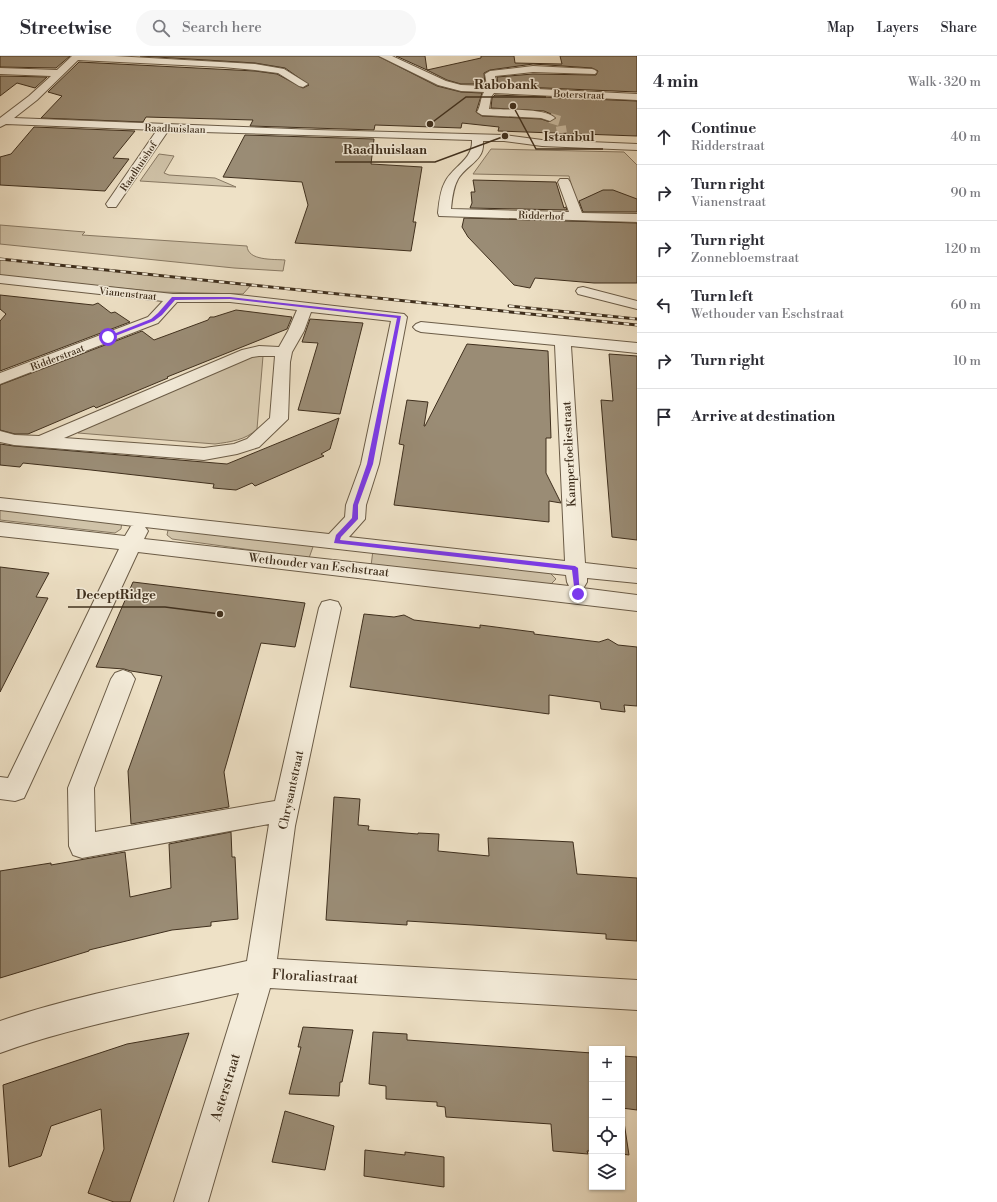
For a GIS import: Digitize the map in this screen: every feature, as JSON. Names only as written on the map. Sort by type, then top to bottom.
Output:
[{"type":"street","points":[[1,123],[33,98],[76,56],[255,67],[281,71],[303,84]]},
{"type":"street","name":"Boterstraat","points":[[384,56],[442,83],[461,88],[637,97]]},
{"type":"street","points":[[255,67],[265,60],[261,58]]},
{"type":"street","points":[[550,118],[542,115],[482,112],[485,108],[486,97],[492,87],[490,74],[532,69],[592,72]]},
{"type":"street","points":[[0,70],[59,73]]},
{"type":"street","name":"Raadhuislaan","points":[[1,123],[162,130],[478,140],[511,145],[542,143],[564,138],[637,147]]},
{"type":"street","name":"Raadhuishof","points":[[112,204],[162,130]]},
{"type":"street","name":"Ridderhof","points":[[478,140],[472,160],[452,178],[444,213],[637,218]]},
{"type":"street","points":[[564,182],[576,216]]},
{"type":"street","name":"Vianenstraat","points":[[0,279],[173,298],[230,298],[399,317],[370,464],[356,505],[355,519],[338,536],[336,541]]},
{"type":"street","points":[[584,291],[599,294],[624,304],[637,305]]},
{"type":"street","name":"Ridderstraat","points":[[0,379],[153,320],[173,298]]},
{"type":"street","points":[[0,436],[14,440],[204,454],[237,449],[253,443],[279,419],[282,362],[284,352],[296,331],[306,306]]},
{"type":"street","points":[[421,327],[637,348]]},
{"type":"street","name":"Kamperfoeliestraat","points":[[563,340],[575,568],[578,594]]},
{"type":"street","points":[[42,441],[248,353],[258,351],[284,352]]},
{"type":"street","name":"Wethouder van Eschstraat","points":[[0,504],[637,576]]},
{"type":"street","points":[[0,788],[15,790],[144,520]]},
{"type":"street","name":"Wethouder van Eschstraat","points":[[0,529],[578,594],[637,603]]},
{"type":"street","name":"Chrysantstraat","points":[[260,973],[286,810],[330,608]]},
{"type":"street","points":[[123,679],[81,788],[82,846],[286,810]]},
{"type":"street","name":"Floraliastraat","points":[[0,1037],[23,1029],[121,1004],[260,973],[637,995]]},
{"type":"street","name":"Asterstraat","points":[[191,1202],[260,973]]},
{"type":"shaded area","points":[[491,149],[624,152],[637,165],[637,209],[577,208],[569,176],[473,174]]},
{"type":"shaded area","points":[[159,154],[174,156],[164,173],[169,175],[215,178],[236,187],[140,181]]},
{"type":"shaded area","points":[[0,225],[85,232],[82,235],[247,246],[248,251],[256,257],[285,260],[283,271],[234,268],[0,244]]},
{"type":"shaded area","points":[[0,259],[251,285],[243,294],[160,292],[0,276]]},
{"type":"shaded area","points":[[249,355],[263,356],[257,429],[248,436],[215,444],[78,433],[82,430]]},
{"type":"shaded area","points":[[0,507],[122,521],[121,529],[115,533],[0,520]]},
{"type":"shaded area","points":[[173,526],[314,544],[309,558],[172,539],[167,535],[168,530]]},
{"type":"shaded area","points":[[373,550],[547,570],[556,579],[550,585],[371,566]]},
{"type":"building","points":[[0,56],[70,56],[56,68],[0,67]]},
{"type":"building","points":[[140,56],[378,56],[437,86],[461,92],[482,93],[476,112],[482,116],[541,119],[550,122],[556,119],[551,114],[544,111],[491,108],[492,98],[495,95],[637,101],[637,136],[498,131],[499,127],[462,123],[461,128],[375,125],[374,130],[250,126],[253,120],[146,117],[143,122],[41,118],[62,96],[48,92],[79,62],[255,71],[277,74],[303,88],[309,85],[285,68],[255,63]]},
{"type":"building","points":[[396,56],[425,56],[427,70]]},
{"type":"building","points":[[481,56],[514,56],[515,63],[562,64],[560,56],[637,56],[637,92],[498,86],[497,77],[533,74],[596,75],[598,71],[592,68],[533,64],[490,70],[484,73],[485,84],[461,84],[447,80],[427,70],[481,58]]},
{"type":"building","points":[[0,76],[47,77],[35,88],[17,83],[0,96]]},
{"type":"building","points":[[34,127],[135,131],[113,158],[129,159],[105,191],[0,185],[0,157],[11,154]]},
{"type":"building","points":[[245,135],[374,139],[371,164],[422,167],[413,222],[416,222],[411,251],[295,243],[308,205],[302,182],[223,177]]},
{"type":"building","points":[[473,180],[556,182],[564,208],[566,207],[567,210],[470,208],[472,203],[471,192],[475,192]]},
{"type":"building","points":[[603,190],[613,190],[637,199],[637,212],[583,212],[579,201]]},
{"type":"building","points":[[464,218],[637,223],[637,283],[594,283],[535,278],[530,288],[514,285],[468,237],[462,227]]},
{"type":"building","points":[[0,295],[93,305],[98,303],[111,313],[115,312],[130,322],[0,371],[0,321],[6,314],[0,309]]},
{"type":"building","points":[[236,310],[292,317],[287,329],[167,377],[168,378],[96,408],[94,406],[28,434],[15,434],[0,430],[0,385],[142,331],[154,340],[208,320],[210,317]]},
{"type":"building","points":[[310,319],[363,323],[340,414],[298,410],[318,343],[302,342]]},
{"type":"building","points":[[467,344],[548,351],[551,438],[546,438],[546,473],[561,503],[549,501],[549,522],[394,505],[404,445],[399,444],[407,400],[428,402],[425,426]]},
{"type":"building","points":[[609,354],[637,356],[637,540],[612,537],[601,400],[613,401]]},
{"type":"building","points":[[339,418],[330,449],[321,454],[324,456],[255,486],[252,483],[236,490],[213,488],[214,484],[91,470],[23,463],[20,467],[0,465],[0,444],[227,464]]},
{"type":"building","points":[[0,567],[49,573],[36,597],[48,598],[0,692]]},
{"type":"building","points":[[133,582],[305,603],[295,647],[261,643],[224,772],[229,807],[131,824],[128,771],[162,676],[124,669],[96,667]]},
{"type":"building","points":[[364,614],[394,617],[404,615],[414,620],[480,628],[480,625],[534,632],[534,634],[599,642],[608,639],[618,645],[637,647],[637,706],[624,705],[625,712],[601,709],[600,702],[549,695],[549,714],[350,687]]},
{"type":"building","points":[[334,797],[360,799],[358,825],[369,826],[368,830],[439,834],[438,851],[489,856],[488,838],[573,842],[577,874],[637,878],[637,941],[606,939],[606,934],[473,925],[407,921],[407,925],[326,920]]},
{"type":"building","points":[[231,832],[232,857],[235,857],[238,919],[211,922],[211,926],[172,930],[89,950],[0,978],[0,871],[51,863],[51,865],[125,852],[130,897],[171,888],[169,844]]},
{"type":"building","points":[[303,1027],[353,1030],[342,1082],[340,1082],[339,1096],[289,1094],[301,1047],[298,1047]]},
{"type":"building","points":[[373,1032],[407,1034],[407,1040],[589,1053],[589,1151],[587,1151],[588,1154],[553,1151],[551,1124],[446,1117],[445,1107],[437,1106],[437,1102],[386,1099],[386,1086],[369,1084]]},
{"type":"building","points":[[189,1033],[130,1202],[114,1202],[88,1193],[104,1149],[101,1109],[51,1126],[41,1156],[9,1167],[3,1085],[127,1044]]},
{"type":"building","points":[[625,1056],[637,1057],[637,1110],[625,1108]]},
{"type":"building","points":[[285,1111],[334,1126],[325,1170],[272,1162]]},
{"type":"building","points":[[625,1129],[629,1155],[625,1154]]},
{"type":"building","points":[[365,1150],[405,1155],[405,1152],[444,1157],[444,1187],[364,1176]]},
{"type":"tunnel","points":[[550,118],[560,121],[562,133]]},
{"type":"railway","points":[[0,259],[637,325]]},
{"type":"railway","points":[[509,306],[637,319]]},
{"type":"place","name":"Istanbul","points":[[513,106]]},
{"type":"place","name":"Rabobank","points":[[430,124]]},
{"type":"place","name":"Raadhuislaan","points":[[505,136]]},
{"type":"place","name":"DeceptRidge","points":[[220,614]]},
{"type":"route","points":[[108,337],[153,320],[173,298],[230,298],[399,317],[370,464],[356,505],[355,519],[338,536],[336,541],[575,568],[578,594]]}]
